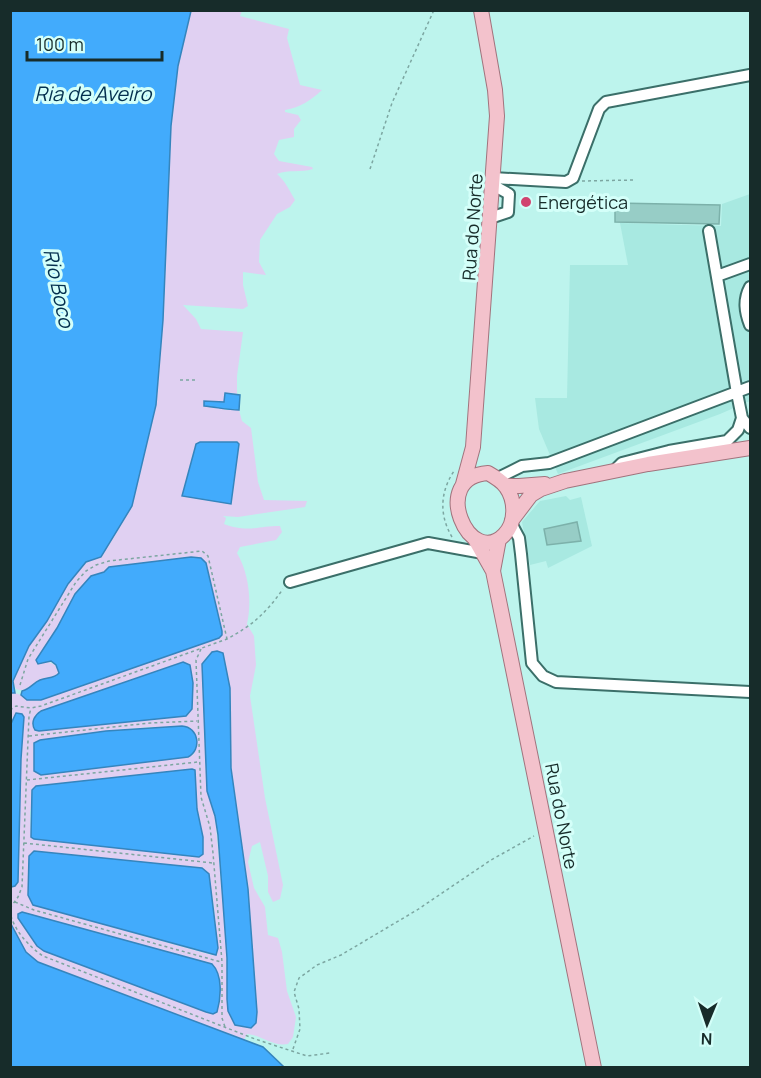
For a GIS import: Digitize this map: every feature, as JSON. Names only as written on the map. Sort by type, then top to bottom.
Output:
[{"type":"main road","name":"Rua do Norte","points":[[463,484],[473,447],[497,116],[495,90],[481,10]]},
{"type":"main road","points":[[473,447],[477,459],[511,497],[507,529]]},
{"type":"main road","points":[[565,482],[519,486],[479,474],[463,484],[459,493],[459,512],[467,532],[483,542],[507,529],[531,495],[541,489],[615,471],[750,448]]},
{"type":"main road","name":"Rua do Norte","points":[[494,571],[507,529]]},
{"type":"main road","name":"Rua do Norte","points":[[475,539],[494,571],[594,1068]]},
{"type":"street","points":[[493,182],[566,182],[573,178],[599,109],[606,102],[750,75]]},
{"type":"street","points":[[709,231],[742,418],[750,428]]},
{"type":"street","points":[[717,276],[750,264]]},
{"type":"street","points":[[750,287],[745,299],[745,308],[750,325]]},
{"type":"street","points":[[497,479],[522,466],[549,463],[750,387]]},
{"type":"street","points":[[615,471],[622,463],[669,451],[727,441],[738,430],[742,418]]},
{"type":"street","points":[[507,529],[521,554],[532,663],[543,676],[556,682],[750,692]]},
{"type":"street","points":[[291,582],[428,543],[483,553]]},
{"type":"path","points":[[370,169],[392,103],[434,10]]},
{"type":"path","points":[[566,182],[634,180]]},
{"type":"path","points":[[180,380],[196,380]]},
{"type":"path","points":[[20,685],[28,659],[76,582],[86,571],[109,561],[202,551],[208,556],[227,639]]},
{"type":"path","points":[[10,710],[15,706],[31,708],[227,639],[249,627],[291,582]]},
{"type":"path","points":[[201,650],[196,660],[201,797],[210,827],[214,863],[222,962],[222,1018],[225,1027]]},
{"type":"path","points":[[31,708],[22,887],[10,909],[11,917],[32,949],[43,956],[255,1039],[307,1056],[330,1053]]},
{"type":"path","points":[[28,736],[138,724],[198,721]]},
{"type":"path","points":[[26,780],[200,761]]},
{"type":"path","points":[[292,1050],[300,1029],[299,1009],[294,992],[299,978],[317,965],[341,955],[417,910],[528,838],[546,832]]},
{"type":"path","points":[[24,843],[214,863]]},
{"type":"path","points":[[15,902],[34,910],[222,962]]},
{"type":"shaded area","points":[[191,11],[242,11],[240,16],[289,29],[287,38],[300,85],[322,90],[305,103],[285,110],[285,112],[298,115],[301,120],[294,129],[294,137],[279,140],[274,154],[279,161],[313,169],[277,174],[295,200],[290,207],[277,214],[260,240],[259,262],[266,275],[243,272],[243,285],[248,306],[243,309],[183,305],[196,319],[201,329],[243,332],[237,394],[225,393],[225,402],[204,401],[226,410],[239,410],[242,421],[251,428],[258,482],[264,500],[307,501],[305,507],[238,517],[223,516],[226,518],[224,524],[232,527],[246,529],[280,526],[282,532],[276,540],[240,547],[237,553],[244,569],[248,588],[247,624],[254,636],[256,665],[250,696],[265,798],[283,885],[280,899],[273,902],[268,892],[268,876],[260,842],[252,846],[248,862],[254,888],[265,907],[268,935],[278,938],[282,952],[287,991],[296,1017],[293,1037],[288,1044],[277,1044],[247,1034],[244,1040],[38,962],[26,952],[10,924],[11,887],[18,882],[24,717],[16,713],[11,725],[11,693],[31,700],[41,700],[219,638],[222,635],[206,563],[201,558],[109,567],[104,572],[91,576],[75,594],[57,628],[36,660],[54,664],[59,669],[57,676],[43,679],[24,690],[16,689],[13,681],[29,646],[47,621],[68,584],[86,562],[163,320],[171,126],[178,66]],"holes":[[[200,442],[237,442],[239,444],[231,504],[190,470],[196,444]],[[217,651],[223,653],[230,688],[231,768],[248,889],[257,1011],[227,999],[227,958],[215,816],[207,791],[202,669],[206,657]],[[150,727],[190,727],[194,754],[188,757],[41,775],[106,731]],[[192,769],[195,771],[203,854],[199,857],[34,839],[31,837],[30,812],[36,786]],[[34,851],[209,874],[218,951],[212,955],[33,905],[29,856]],[[22,913],[212,964],[213,1014],[44,951],[18,918],[18,914]]]},
{"type":"shaded area","points":[[750,194],[750,401],[558,474],[539,429],[535,398],[567,398],[570,265],[628,265],[620,223],[721,226],[722,204]]},
{"type":"shaded area","points":[[566,496],[570,500],[581,497],[592,546],[548,568],[546,561],[530,565],[522,522],[540,501]]},
{"type":"water","name":"Ria de Aveiro","points":[[11,10],[191,11],[178,66],[171,126],[163,320],[156,405],[132,506],[101,557],[86,562],[68,584],[47,621],[29,646],[13,681],[15,693],[11,693]]},
{"type":"water","points":[[225,393],[240,395],[239,410],[204,406],[204,401],[224,402]]},
{"type":"water","points":[[200,442],[237,442],[239,444],[231,504],[182,496],[196,444]]},
{"type":"water","points":[[191,557],[201,558],[206,563],[222,631],[219,638],[41,700],[27,700],[21,695],[22,691],[38,681],[59,673],[56,665],[51,661],[38,664],[36,660],[57,628],[75,594],[91,576],[104,572],[109,567]]},
{"type":"water","points":[[212,652],[223,653],[230,688],[231,768],[248,889],[257,1012],[256,1023],[251,1028],[235,1025],[228,1011],[227,958],[218,835],[207,791],[202,664]]},
{"type":"water","points":[[183,662],[190,665],[193,683],[192,709],[186,716],[35,730],[34,719],[41,711]]},
{"type":"water","points":[[16,713],[24,717],[18,882],[11,887],[10,726]]},
{"type":"water","points":[[182,726],[192,730],[197,739],[195,749],[188,757],[41,775],[34,771],[34,743],[40,740],[106,731]]},
{"type":"water","points":[[195,770],[197,809],[203,837],[203,854],[199,857],[31,837],[32,790],[36,786]]},
{"type":"water","points":[[34,851],[202,868],[209,874],[218,948],[216,955],[33,905],[28,895],[29,856]]},
{"type":"water","points":[[22,912],[212,964],[219,980],[220,994],[217,1012],[213,1014],[206,1012],[44,951],[37,946],[18,918],[18,914]]},
{"type":"water","points":[[11,924],[26,952],[38,962],[263,1047],[284,1067],[11,1067]]},
{"type":"building","points":[[615,203],[720,205],[719,224],[615,222]]},
{"type":"building","points":[[577,522],[581,541],[547,545],[544,529]]},
{"type":"place","name":"Energética","points":[[526,202]]},
{"type":"water label","name":"Rio Boco","points":[[59,288]]}]
